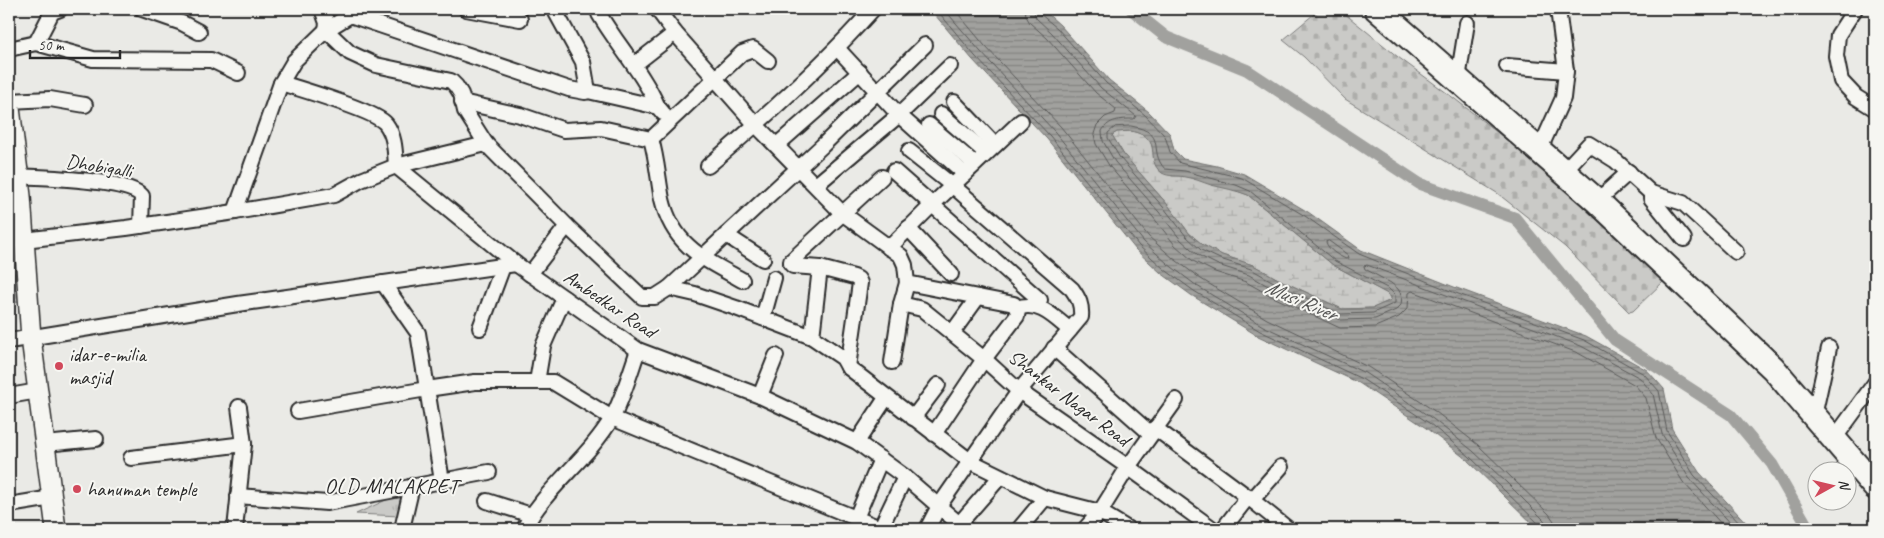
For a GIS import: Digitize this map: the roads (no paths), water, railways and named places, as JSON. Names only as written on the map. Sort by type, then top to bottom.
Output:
[{"type":"highway","points":[[1379,10],[1597,201],[1772,368],[1875,487]]},
{"type":"street","points":[[36,43],[38,35],[52,12],[60,9]]},
{"type":"street","points":[[142,9],[182,23],[199,32]]},
{"type":"street","points":[[322,9],[327,26],[350,53],[376,65],[451,81],[456,86],[465,111],[486,144],[642,298],[655,297],[669,288],[799,167],[925,45]]},
{"type":"street","points":[[466,9],[520,19]]},
{"type":"street","points":[[554,9],[583,62],[588,91]]},
{"type":"street","points":[[657,9],[675,33],[756,125],[842,213],[901,256],[905,265],[907,283],[901,304],[892,362]]},
{"type":"street","points":[[708,166],[756,125],[838,48],[873,9]]},
{"type":"street","points":[[1539,151],[1564,98],[1566,71],[1558,9]]},
{"type":"street","points":[[1856,9],[1838,35],[1836,56],[1841,81],[1856,97],[1875,109]]},
{"type":"street","points":[[235,212],[281,83],[294,61],[327,26],[355,12],[569,89],[588,91],[658,106]]},
{"type":"street","points":[[599,14],[615,41],[650,88],[658,106],[668,120]]},
{"type":"street","points":[[1458,79],[1467,23]]},
{"type":"street","points":[[634,65],[675,33]]},
{"type":"street","points":[[9,49],[36,43],[93,59],[211,60],[238,73]]},
{"type":"street","points":[[838,48],[899,115],[924,129],[970,169]]},
{"type":"street","points":[[651,139],[668,120],[742,53],[753,49],[768,61]]},
{"type":"street","points":[[816,185],[899,115],[950,66]]},
{"type":"street","points":[[1507,66],[1566,71]]},
{"type":"street","points":[[777,145],[860,72]]},
{"type":"street","points":[[281,83],[323,96],[386,123],[393,137],[396,166]]},
{"type":"street","points":[[56,529],[30,338],[19,176],[9,100],[50,99],[85,105]]},
{"type":"street","points":[[924,129],[957,100],[990,149]]},
{"type":"street","points":[[462,102],[520,115],[564,130],[601,128],[651,139]]},
{"type":"street","points":[[941,114],[990,149]]},
{"type":"street","points":[[889,248],[932,204],[1021,121]]},
{"type":"street","points":[[651,139],[656,156],[662,199],[670,222],[678,236],[701,258],[742,280]]},
{"type":"street","points":[[24,240],[141,226],[334,195],[361,180],[396,166],[486,144]]},
{"type":"street","points":[[1563,172],[1589,144],[1616,161],[1651,193],[1683,203],[1736,252]]},
{"type":"street","points":[[909,151],[953,186],[1072,289],[1079,298],[1082,308],[1081,317],[1019,391],[939,506],[927,529]]},
{"type":"street","name":"Ambedkar Road","points":[[396,166],[509,265],[530,274],[638,350],[760,396],[857,442],[905,477],[962,526]]},
{"type":"street","points":[[1597,201],[1629,172]]},
{"type":"street","points":[[848,367],[860,284],[858,279],[820,268],[793,266],[791,261],[842,213],[888,174],[932,204],[1040,300]]},
{"type":"street","name":"Dhobigalli","points":[[19,176],[96,182],[123,187],[139,193],[142,196],[141,226]]},
{"type":"street","points":[[1651,193],[1651,198],[1684,239]]},
{"type":"street","points":[[530,274],[567,226]]},
{"type":"street","points":[[908,228],[952,274]]},
{"type":"street","points":[[726,235],[763,259]]},
{"type":"street","points":[[9,341],[238,304],[509,265]]},
{"type":"street","points":[[480,328],[509,265]]},
{"type":"street","points":[[812,338],[820,268]]},
{"type":"street","points":[[763,318],[774,278]]},
{"type":"street","points":[[383,283],[418,333],[442,481]]},
{"type":"street","points":[[907,283],[1014,304],[1017,308],[1017,316],[984,359],[934,434]]},
{"type":"street","points":[[669,288],[695,294],[812,338],[843,358],[848,367],[886,398],[970,461],[1045,498],[1100,512],[1128,529]]},
{"type":"street","points":[[952,333],[978,297]]},
{"type":"street","points":[[537,382],[544,346],[564,298]]},
{"type":"street","name":"Shankar Nagar Road","points":[[901,304],[922,309],[984,359],[1019,391],[1213,529]]},
{"type":"street","points":[[1017,308],[1028,305],[1038,306],[1070,330]]},
{"type":"street","points":[[1054,348],[1153,431],[1250,499],[1288,529]]},
{"type":"street","points":[[1814,416],[1829,348]]},
{"type":"street","points":[[524,529],[531,515],[583,457],[612,418],[638,350]]},
{"type":"street","points":[[760,396],[776,356]]},
{"type":"street","points":[[298,411],[475,382],[552,382],[612,418],[880,529],[905,477]]},
{"type":"street","points":[[1834,439],[1875,383]]},
{"type":"street","points":[[913,418],[938,385]]},
{"type":"street","points":[[9,396],[38,391]]},
{"type":"street","points":[[857,442],[886,398]]},
{"type":"street","points":[[1085,529],[1100,512],[1128,467],[1176,400]]},
{"type":"street","points":[[235,529],[244,444],[240,407]]},
{"type":"street","points":[[45,444],[96,439]]},
{"type":"street","points":[[131,458],[244,444]]},
{"type":"street","points":[[856,518],[881,459]]},
{"type":"street","points":[[1223,529],[1281,467]]},
{"type":"street","points":[[238,496],[327,503],[489,472]]},
{"type":"street","points":[[962,526],[1000,477]]},
{"type":"street","points":[[402,529],[412,486]]},
{"type":"street","points":[[9,505],[52,498]]},
{"type":"street","points":[[1019,529],[1045,498]]},
{"type":"street","points":[[488,501],[531,515]]},
{"type":"water","name":"Musi River","points":[[930,9],[1042,9],[1060,25],[1109,80],[1149,112],[1170,134],[1174,150],[1183,159],[1244,174],[1308,212],[1361,250],[1586,336],[1647,370],[1664,389],[1672,429],[1699,472],[1752,529],[1538,529],[1466,459],[1426,428],[1359,383],[1258,336],[1191,295],[1161,273],[1136,250],[1047,139],[972,59]],"holes":[[[1131,131],[1142,135],[1151,144],[1154,162],[1162,173],[1191,178],[1248,195],[1333,265],[1386,293],[1391,297],[1391,300],[1373,308],[1342,309],[1253,265],[1222,255],[1203,245],[1189,233],[1168,205],[1124,155],[1112,135],[1117,132]]]},
{"type":"waterway","points":[[1131,9],[1166,37],[1247,70],[1420,184],[1515,218],[1615,340],[1731,415],[1772,464],[1809,529]]},
{"type":"place","name":"idar-e-milia masjid","points":[[59,366]]},
{"type":"place","name":"hanuman temple","points":[[77,489]]},
{"type":"district","name":"OLD MALAKPET","points":[[392,486]]}]
